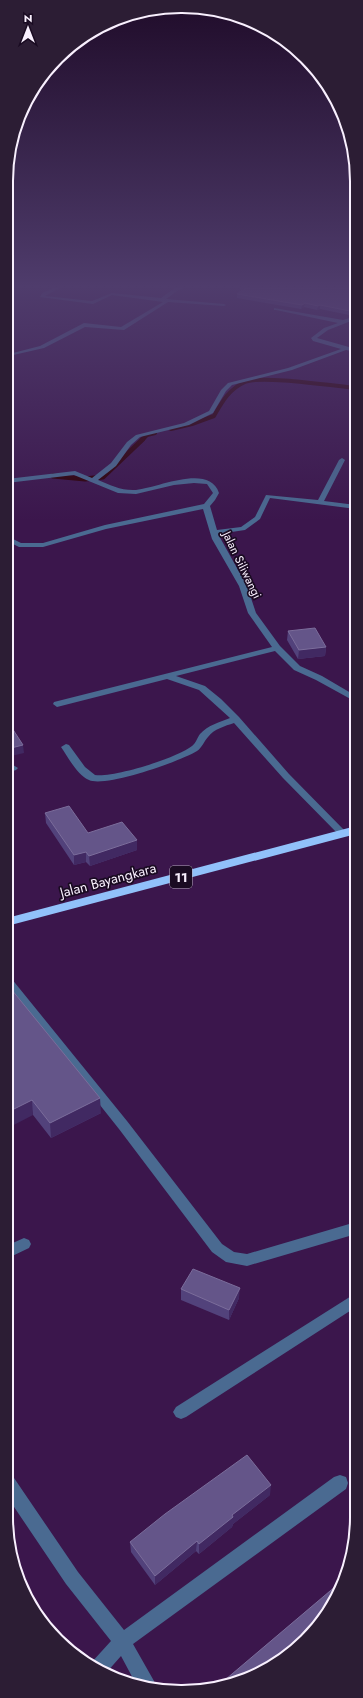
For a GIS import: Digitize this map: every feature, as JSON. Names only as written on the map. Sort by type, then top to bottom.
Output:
[{"type":"highway","name":"Jalan Bayangkara","points":[[13,920],[350,832]]},
{"type":"street","points":[[92,481],[104,473],[119,458],[130,440],[138,436],[204,417],[215,408],[223,389],[230,384],[290,369],[306,363]]},
{"type":"street","points":[[320,502],[342,460]]},
{"type":"street","points":[[13,480],[76,473],[118,491],[136,492],[193,481],[205,482],[213,486],[216,493],[213,499],[206,506],[106,527],[43,545],[26,546],[19,545],[13,542]]},
{"type":"street","points":[[214,532],[243,529],[258,518],[268,496],[350,506]]},
{"type":"street","name":"Jalan Siliwangi","points":[[206,506],[216,540],[243,586],[252,613],[277,648],[297,668],[319,678],[350,696]]},
{"type":"street","points":[[57,704],[277,648]]},
{"type":"street","points":[[167,676],[202,688],[218,701],[236,719],[286,776],[343,834]]},
{"type":"street","points":[[66,748],[89,776],[96,779],[107,778],[145,768],[186,753],[197,747],[209,730],[236,719]]},
{"type":"street","points":[[13,988],[123,1125],[217,1248],[232,1258],[247,1260],[350,1230]]},
{"type":"street","points":[[13,1250],[24,1244]]},
{"type":"street","points":[[181,1412],[350,1303]]},
{"type":"street","points":[[101,1665],[122,1642],[340,1483]]},
{"type":"street","points":[[13,1492],[72,1578],[122,1642],[144,1681]]},
{"type":"building","points":[[315,628],[326,647],[299,650],[288,631]]},
{"type":"building","points":[[13,730],[23,745],[13,748]]},
{"type":"building","points":[[69,806],[88,833],[122,822],[137,840],[89,856],[86,852],[74,855],[45,813]]},
{"type":"building","points":[[13,991],[100,1098],[50,1123],[32,1100],[13,1110]]},
{"type":"building","points":[[193,1269],[240,1288],[229,1310],[181,1289]]},
{"type":"building","points":[[247,1455],[271,1485],[232,1515],[233,1517],[199,1544],[197,1541],[155,1576],[130,1542],[165,1514]]},
{"type":"building","points":[[335,1587],[322,1610],[301,1636],[293,1643],[275,1657],[256,1668],[227,1679]]},
{"type":"waterway","points":[[171,429],[192,424],[214,416],[230,392],[239,385],[253,380],[281,380],[350,387]]},
{"type":"waterway","points":[[143,439],[147,435],[155,433]]},
{"type":"waterway","points":[[53,476],[85,479],[103,477],[143,439]]}]
